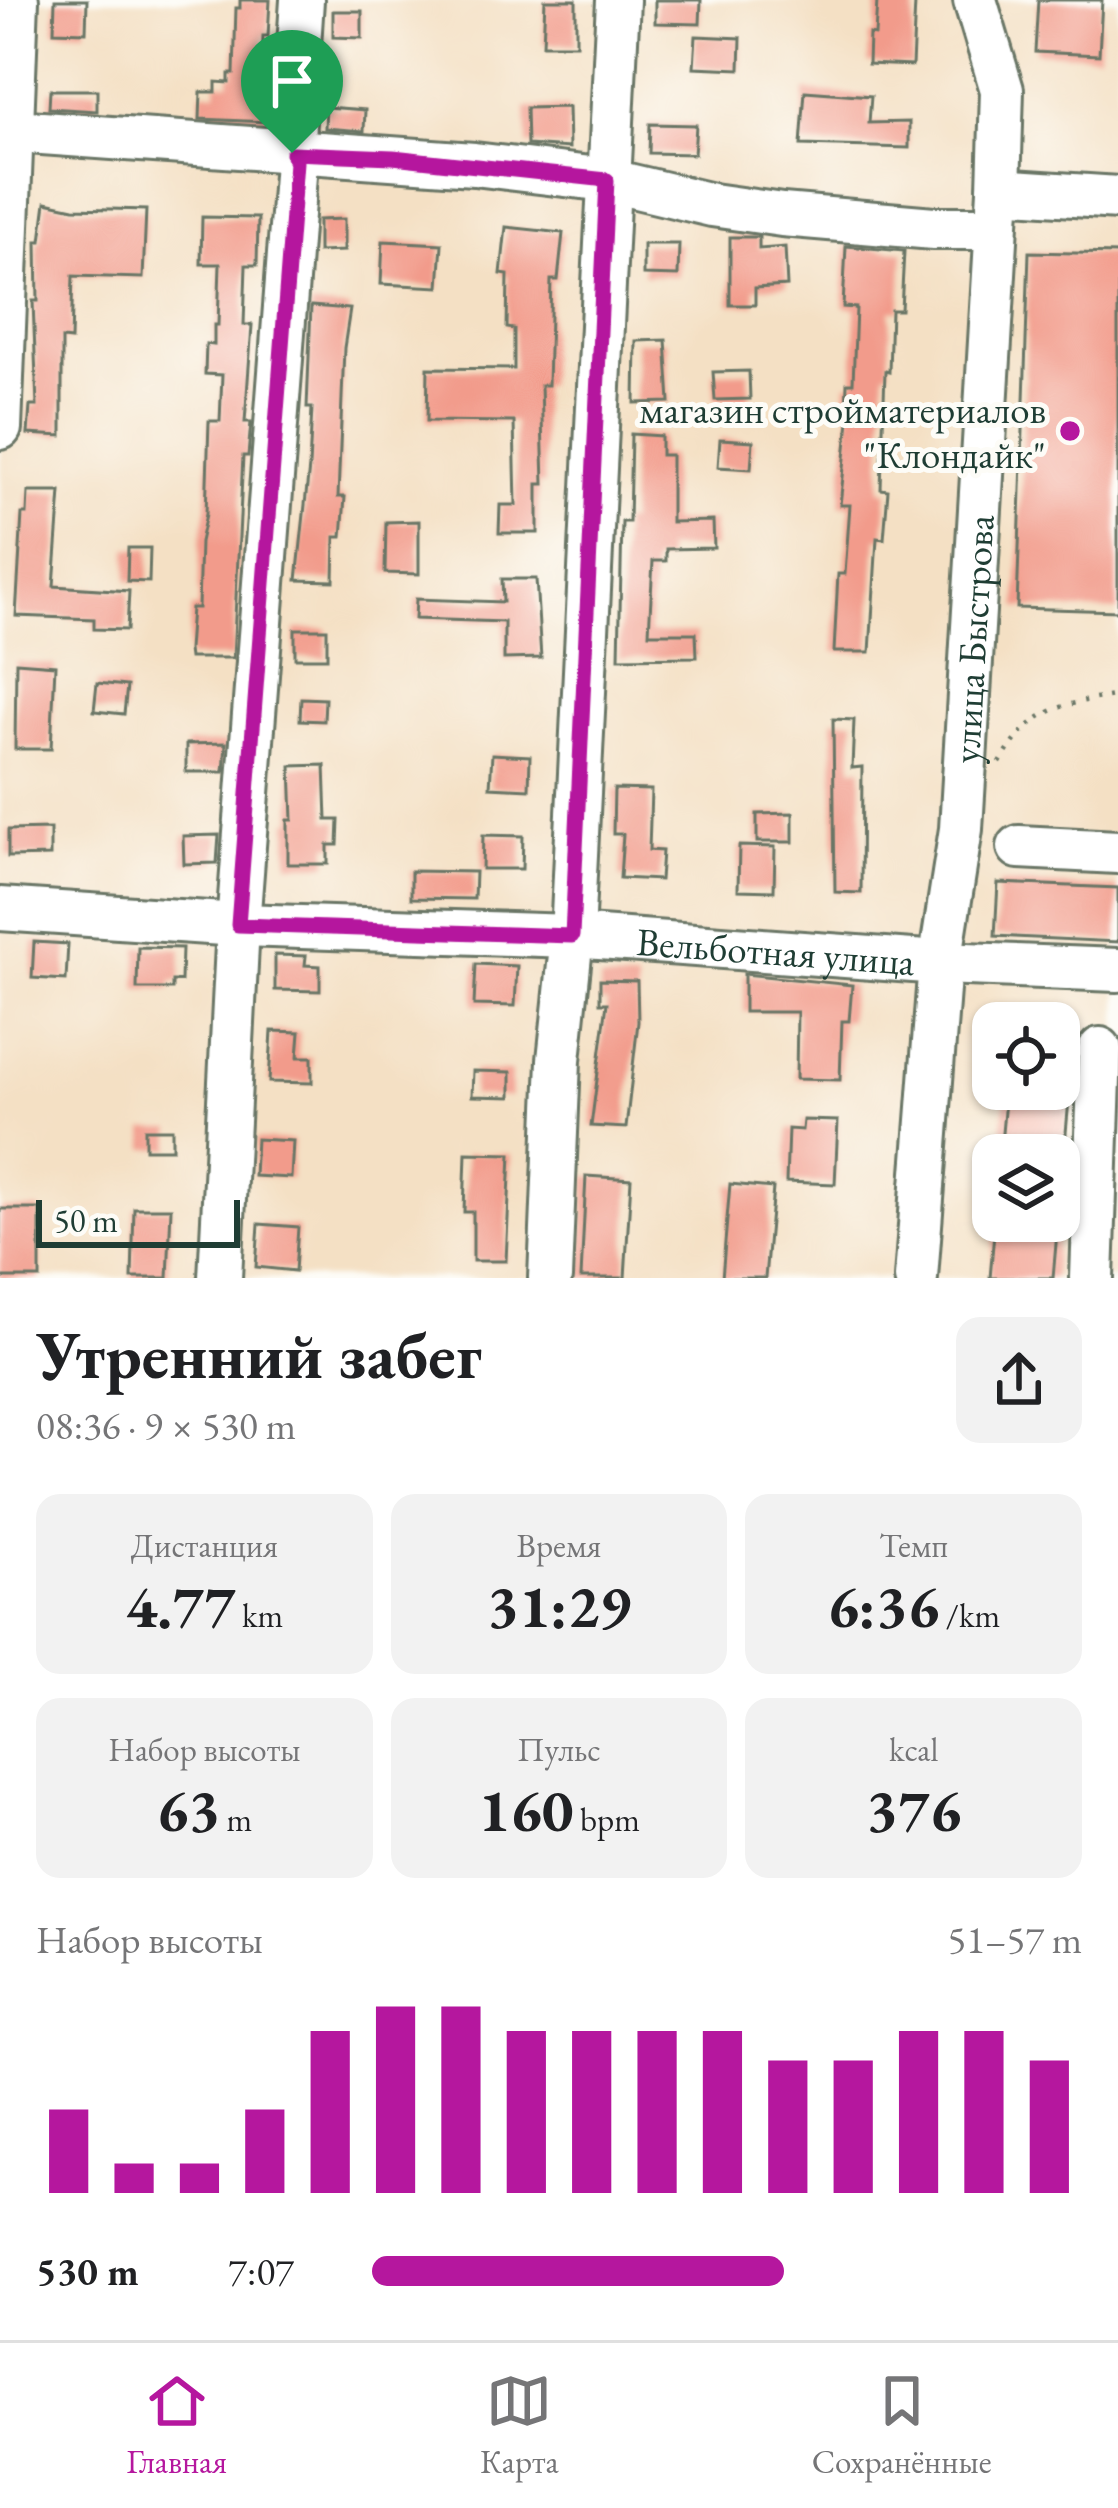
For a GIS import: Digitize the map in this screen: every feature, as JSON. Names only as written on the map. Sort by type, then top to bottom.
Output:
[{"type":"street","points":[[0,428],[5,131],[17,0]]},
{"type":"street","points":[[220,1278],[238,925],[296,162],[292,153],[302,0]]},
{"type":"street","points":[[550,1278],[559,1060],[572,936],[618,0]]},
{"type":"street","name":"улица Быстрова","points":[[916,1278],[940,963],[961,829],[997,209],[1002,90],[975,0]]},
{"type":"street","points":[[5,131],[393,157],[607,180],[712,205],[934,228],[997,209],[1118,198]]},
{"type":"street","points":[[1019,847],[1118,852]]},
{"type":"street","name":"Вельботная улица","points":[[0,909],[238,925],[572,936],[940,963],[1118,970]]},
{"type":"street","points":[[1092,1278],[1100,1049]]},
{"type":"path","points":[[998,768],[1033,718],[1081,701],[1118,695]]},
{"type":"building","points":[[55,0],[87,0],[86,32],[54,31]]},
{"type":"building","points":[[240,0],[270,0],[268,36],[263,36],[262,87],[270,87],[268,122],[200,119],[201,92],[216,92],[216,82],[229,83],[229,74],[234,74]]},
{"type":"building","points":[[545,0],[576,0],[576,44],[543,44]]},
{"type":"building","points":[[655,0],[701,0],[700,24],[655,23]]},
{"type":"building","points":[[1038,0],[1102,0],[1099,55],[1035,52]]},
{"type":"building","points":[[877,1],[915,3],[912,66],[868,64]]},
{"type":"building","points":[[333,11],[362,11],[362,38],[333,37]]},
{"type":"building","points":[[696,36],[741,38],[740,69],[694,67]]},
{"type":"building","points":[[50,90],[97,90],[97,111],[49,108]]},
{"type":"building","points":[[805,91],[871,96],[869,123],[909,122],[909,148],[801,145]]},
{"type":"building","points":[[326,107],[365,110],[364,131],[325,128]]},
{"type":"building","points":[[568,107],[569,148],[527,145],[526,108]]},
{"type":"building","points":[[650,124],[696,125],[694,154],[649,153]]},
{"type":"building","points":[[46,202],[74,208],[146,210],[143,278],[73,276],[71,340],[62,339],[62,436],[28,434],[30,406],[37,406],[33,301],[38,301],[37,241],[41,241]]},
{"type":"building","points":[[202,217],[258,218],[257,265],[246,265],[244,325],[252,325],[245,422],[251,422],[248,456],[243,456],[233,658],[189,658],[188,650],[191,608],[198,608],[209,421],[220,421],[222,375],[205,374],[206,344],[214,345],[214,325],[218,325],[220,264],[201,264]]},
{"type":"building","points":[[344,219],[344,251],[318,252],[318,220]]},
{"type":"building","points":[[506,227],[563,233],[558,280],[551,280],[548,385],[541,385],[544,484],[538,484],[538,533],[499,533],[500,505],[516,505],[514,422],[427,421],[428,368],[514,369],[514,329],[507,328],[508,275],[501,274]]},
{"type":"building","points":[[730,237],[759,237],[759,249],[785,247],[787,286],[755,288],[755,305],[730,305]]},
{"type":"building","points":[[383,241],[442,244],[439,287],[381,284]]},
{"type":"building","points":[[643,244],[679,244],[678,276],[643,275]]},
{"type":"building","points":[[846,246],[904,251],[901,310],[891,310],[889,372],[885,371],[881,489],[888,490],[884,539],[877,538],[870,652],[834,652],[838,574],[845,574],[850,505],[840,505],[856,308],[843,307]]},
{"type":"building","name":"магазин стройматериалов \"Клондайк\"","points":[[1029,252],[1118,254],[1118,611],[1017,608]]},
{"type":"building","points":[[311,306],[350,309],[338,497],[345,497],[342,537],[335,537],[334,581],[297,580],[309,467]]},
{"type":"building","points":[[666,340],[670,402],[635,403],[636,341]]},
{"type":"building","points":[[749,371],[750,399],[715,400],[713,372]]},
{"type":"building","points":[[631,434],[661,436],[661,455],[671,455],[671,522],[713,521],[714,548],[666,549],[666,561],[653,561],[649,633],[696,633],[697,657],[619,658],[622,522],[629,522]]},
{"type":"building","points":[[720,439],[753,441],[751,469],[718,467]]},
{"type":"building","points":[[28,492],[61,492],[54,586],[129,591],[127,630],[94,629],[94,619],[16,616],[22,514],[27,514]]},
{"type":"building","points":[[419,521],[419,574],[385,573],[386,522]]},
{"type":"building","points":[[128,548],[150,548],[149,582],[127,581]]},
{"type":"building","points":[[502,579],[536,579],[541,658],[504,659],[504,622],[415,619],[416,599],[503,602]]},
{"type":"building","points":[[295,629],[327,629],[327,658],[295,658]]},
{"type":"building","points":[[16,662],[55,665],[51,749],[15,749]]},
{"type":"building","points":[[97,683],[127,686],[124,714],[94,711]]},
{"type":"building","points":[[301,698],[325,699],[324,721],[300,720]]},
{"type":"building","points":[[833,719],[854,720],[852,768],[862,767],[861,893],[835,892]]},
{"type":"building","points":[[226,743],[224,772],[186,772],[186,744]]},
{"type":"building","points":[[492,754],[530,756],[529,789],[490,787]]},
{"type":"building","points":[[325,765],[327,820],[339,820],[338,845],[328,845],[328,864],[288,864],[288,820],[293,820],[291,766]]},
{"type":"building","points":[[614,789],[651,790],[649,850],[662,851],[660,880],[620,878],[623,834],[613,834]]},
{"type":"building","points":[[793,813],[793,842],[757,842],[757,814]]},
{"type":"building","points":[[50,829],[50,856],[8,857],[8,830]]},
{"type":"building","points":[[219,835],[217,863],[184,864],[183,836]]},
{"type":"building","points":[[483,835],[523,836],[522,869],[482,869]]},
{"type":"building","points":[[739,846],[775,847],[774,891],[738,890]]},
{"type":"building","points":[[411,871],[475,872],[474,899],[411,898]]},
{"type":"building","points":[[998,883],[1118,888],[1118,942],[995,936]]},
{"type":"building","points":[[34,942],[68,944],[66,980],[32,978]]},
{"type":"building","points":[[138,947],[182,948],[181,981],[172,981],[172,989],[137,989]]},
{"type":"building","points":[[275,955],[306,956],[305,965],[320,966],[320,991],[275,990]]},
{"type":"building","points":[[476,964],[517,966],[515,1006],[474,1005]]},
{"type":"building","points":[[744,974],[852,985],[849,1021],[842,1021],[840,1080],[796,1079],[797,1012],[744,1012]]},
{"type":"building","points":[[600,980],[637,981],[638,1022],[626,1128],[591,1126],[607,1003],[600,1003]]},
{"type":"building","points":[[272,1031],[300,1032],[298,1057],[312,1057],[312,1083],[269,1082]]},
{"type":"building","points":[[473,1071],[511,1072],[511,1097],[472,1096]]},
{"type":"building","points":[[1004,1110],[1068,1110],[1066,1134],[1002,1134]]},
{"type":"building","points":[[803,1120],[838,1121],[835,1184],[786,1182],[788,1129],[802,1130]]},
{"type":"building","points":[[145,1129],[172,1129],[172,1149],[145,1149]]},
{"type":"building","points":[[256,1139],[293,1141],[291,1178],[254,1176]]},
{"type":"building","points":[[466,1153],[511,1154],[506,1261],[473,1261],[473,1212],[464,1212]]},
{"type":"building","points":[[586,1176],[631,1179],[625,1278],[581,1278]]},
{"type":"building","points":[[730,1184],[773,1188],[765,1278],[722,1278]]},
{"type":"building","points":[[134,1208],[171,1208],[168,1278],[132,1278]]},
{"type":"building","points":[[0,1209],[40,1209],[40,1278],[0,1278]]},
{"type":"building","points":[[259,1224],[298,1227],[295,1271],[256,1267]]},
{"type":"building","points":[[993,1242],[1056,1242],[1053,1278],[990,1278]]},
{"type":"place","name":"магазин стройматериалов \"Клондайк\"","points":[[1070,431]]},
{"type":"route","points":[[292,153],[393,157],[607,180],[572,936],[238,925],[296,162],[292,153]]}]
